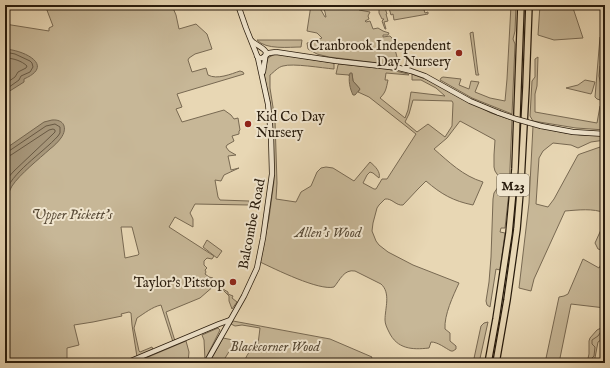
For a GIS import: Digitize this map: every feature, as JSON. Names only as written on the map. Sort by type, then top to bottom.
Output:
[{"type":"highway","name":"M23","points":[[488,363],[509,234],[514,169],[521,5]]},
{"type":"highway","name":"M23","points":[[496,363],[508,300],[520,197],[529,5]]},
{"type":"main road","name":"Balcombe Road","points":[[206,363],[244,296],[257,268],[271,182],[272,156],[269,116],[262,78],[257,55],[238,5]]},
{"type":"main road","points":[[251,40],[266,51],[266,56]]},
{"type":"main road","points":[[262,48],[284,53]]},
{"type":"main road","points":[[262,48],[258,50],[257,55],[261,58],[264,58],[272,52],[399,68],[424,76],[470,101],[516,119],[541,126],[573,132],[605,134]]},
{"type":"main road","name":"Balcombe Road","points":[[262,78],[266,56]]},
{"type":"main road","points":[[126,363],[230,320]]},
{"type":"main road","points":[[218,324],[224,330]]},
{"type":"green space","name":"Upper Pickett's","points":[[45,5],[178,5],[173,8],[179,29],[196,24],[207,34],[212,49],[195,54],[189,58],[188,60],[192,72],[206,68],[208,75],[216,77],[240,71],[244,74],[177,94],[182,107],[176,109],[182,122],[224,110],[234,119],[238,118],[240,130],[239,134],[232,136],[234,141],[226,147],[229,151],[236,155],[228,156],[231,170],[239,168],[224,175],[221,181],[215,180],[218,197],[220,200],[249,201],[249,205],[195,204],[190,213],[193,219],[193,227],[175,217],[169,227],[214,256],[212,259],[207,258],[204,261],[204,265],[207,268],[205,270],[205,274],[213,278],[213,283],[228,292],[228,294],[233,296],[232,298],[237,302],[232,309],[229,296],[215,285],[200,298],[166,312],[175,341],[173,342],[161,305],[152,309],[137,318],[134,328],[139,351],[140,352],[152,347],[153,350],[137,357],[131,313],[129,312],[121,314],[122,316],[74,325],[79,345],[67,348],[67,363],[5,363],[5,24],[49,31],[49,28],[53,26]],"holes":[[[121,227],[132,227],[139,254],[125,258]]]},
{"type":"green space","points":[[311,5],[315,5],[326,17],[322,5],[373,5],[361,8],[359,10],[370,12],[368,16],[369,19],[365,21],[370,21],[373,29],[378,28],[389,33],[388,35],[383,35],[383,37],[390,36],[392,38],[397,57],[397,64],[329,57],[317,54],[308,49],[307,43],[322,38],[317,33],[307,31]]},
{"type":"green space","points":[[376,5],[426,5],[427,9],[424,10],[425,13],[428,12],[428,14],[394,20],[393,14],[391,15],[389,8],[385,8],[388,21],[384,22],[385,29],[382,21],[384,19],[382,19]]},
{"type":"green space","points":[[511,5],[516,5],[515,31],[513,39],[515,44],[512,114],[472,98],[440,80],[443,77],[461,79],[459,85],[469,89],[471,81],[479,82],[475,92],[490,98],[505,101]]},
{"type":"green space","points":[[540,5],[572,5],[583,38],[554,40],[538,35]]},
{"type":"green space","points":[[473,32],[479,75],[476,75],[470,33]]},
{"type":"green space","points":[[605,35],[605,67],[600,66],[599,76],[604,98],[603,101],[595,97],[600,37]]},
{"type":"green space","points":[[257,40],[302,40],[301,47],[272,47]]},
{"type":"green space","name":"Allen's Wood","points":[[277,54],[334,63],[334,69],[288,65],[278,68],[270,75],[270,88],[275,120],[277,183],[276,199],[296,202],[301,192],[311,186],[317,172],[321,168],[333,168],[354,181],[370,162],[376,167],[379,178],[370,172],[363,183],[376,189],[382,179],[387,179],[416,134],[369,97],[358,92],[360,89],[353,81],[351,73],[349,76],[336,74],[339,64],[387,69],[408,74],[409,75],[386,73],[385,80],[388,80],[387,86],[385,92],[380,98],[405,118],[411,92],[445,96],[436,88],[421,80],[412,80],[412,74],[428,80],[491,113],[512,120],[509,192],[505,228],[501,228],[500,232],[505,233],[500,270],[496,269],[490,307],[487,305],[486,301],[491,257],[493,199],[499,182],[499,177],[494,167],[495,140],[460,121],[447,138],[434,149],[451,164],[469,176],[483,182],[473,205],[448,196],[437,190],[426,181],[403,205],[385,199],[377,208],[373,223],[372,231],[376,241],[388,252],[413,265],[459,283],[449,306],[445,324],[445,329],[450,333],[450,341],[456,346],[456,349],[453,351],[434,342],[431,342],[429,348],[417,349],[406,347],[396,342],[392,338],[385,323],[387,296],[384,288],[381,284],[355,271],[345,273],[334,287],[327,287],[318,286],[297,279],[260,262],[269,218],[274,181],[272,119],[264,73],[268,58]],"holes":[[[413,100],[452,101],[452,126],[445,137],[428,124],[417,132],[405,122]]]},
{"type":"green space","points":[[538,57],[535,112],[597,123],[600,106],[605,107],[605,130],[576,128],[533,121],[530,116],[532,81],[535,77],[535,59]]},
{"type":"green space","points":[[585,80],[595,82],[591,94],[566,88],[578,85]]},
{"type":"green space","points":[[533,126],[581,135],[605,135],[605,140],[591,142],[578,148],[571,145],[553,143],[543,151],[539,158],[536,204],[548,207],[578,155],[605,146],[605,213],[590,210],[565,211],[534,279],[531,291],[519,288],[529,203]]},
{"type":"green space","points":[[605,221],[605,251],[598,249],[595,243]]},
{"type":"green space","points":[[207,240],[222,251],[217,258],[203,247]]},
{"type":"green space","points":[[605,257],[605,308],[571,304],[559,363],[545,363],[559,297],[568,294],[583,259],[599,268]]},
{"type":"green space","name":"Blackcorner Wood","points":[[233,321],[330,339],[372,357],[369,363],[244,363],[248,354],[256,349],[260,328],[242,325],[235,326],[231,324]]},
{"type":"green space","points":[[488,322],[479,363],[473,363],[481,326]]},
{"type":"green space","points":[[605,326],[605,337],[598,342],[594,363],[587,363],[590,338],[597,330]]},
{"type":"green space","points":[[218,328],[220,330],[205,360],[204,340],[202,335]]},
{"type":"green space","points":[[223,338],[233,340],[230,350],[222,363],[209,363]]},
{"type":"green space","points":[[186,341],[189,352],[188,363],[134,363]]},
{"type":"water","points":[[5,49],[27,55],[37,64],[37,69],[33,74],[24,79],[24,82],[5,94]]},
{"type":"water","points":[[350,73],[352,73],[353,81],[360,89],[355,95],[353,95],[350,87]]},
{"type":"water","points":[[52,120],[59,121],[64,125],[63,134],[56,144],[15,181],[7,199],[5,223],[5,149],[44,122]]},
{"type":"waterway","points":[[590,363],[590,360],[594,356],[595,347],[592,344],[592,340],[605,329]]},
{"type":"place","name":"Cranbrook Independent Day Nursery","points":[[459,53]]},
{"type":"place","name":"Kid Co Day Nursery","points":[[248,124]]},
{"type":"place","name":"Taylor's Pitstop","points":[[233,282]]}]
